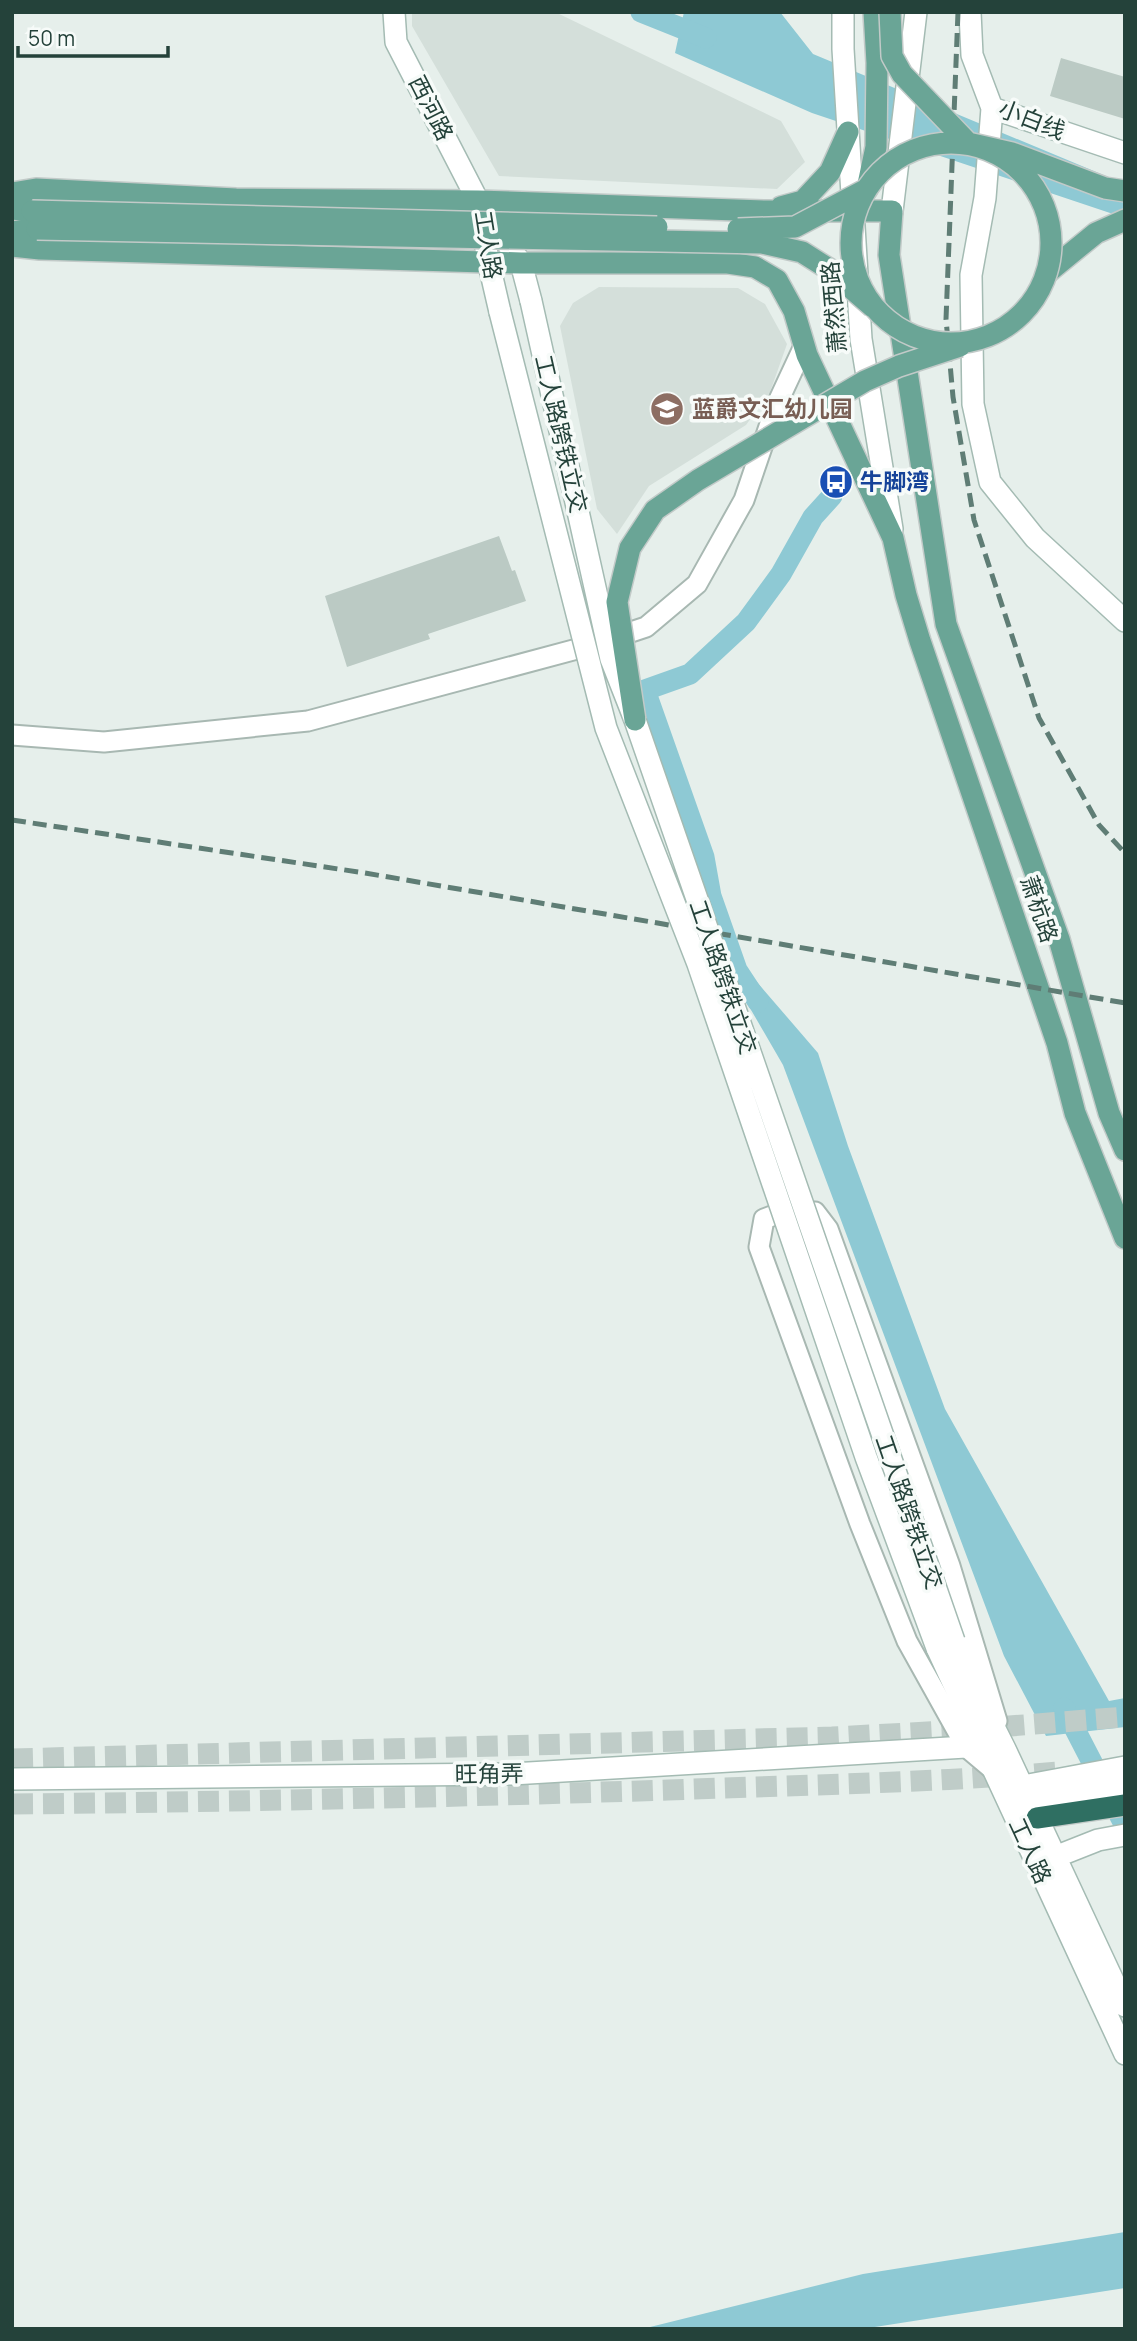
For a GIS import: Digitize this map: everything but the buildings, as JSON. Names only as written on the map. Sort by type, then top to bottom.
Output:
[{"type":"highway","points":[[1030,1802],[1086,1793],[1125,1805]]},
{"type":"main road","name":"西河路","points":[[394,12],[396,42],[478,201]]},
{"type":"main road","name":"萧然西路","points":[[844,12],[848,132],[861,339],[893,538],[906,595]]},
{"type":"main road","points":[[873,307],[857,279],[850,247],[854,215],[867,188],[876,147],[874,12]]},
{"type":"main road","points":[[635,720],[617,602],[631,548],[655,510],[698,480],[865,382],[899,366],[991,335],[1016,320],[1035,299],[1047,273],[1052,244],[1049,224],[1034,187],[1014,165],[968,143],[902,74],[892,56],[890,12]]},
{"type":"main road","points":[[12,193],[36,190],[236,199],[478,201],[765,211],[892,211],[916,12]]},
{"type":"main road","name":"小白线","points":[[970,12],[972,55],[992,108],[1125,153]]},
{"type":"main road","points":[[992,108],[985,198],[971,275],[973,404],[990,482],[1035,538],[1125,621]]},
{"type":"main road","points":[[765,211],[803,201],[830,172],[848,132]]},
{"type":"main road","points":[[12,232],[27,217],[762,229],[795,227],[867,188],[886,167],[910,152],[935,144],[968,143],[1012,153],[1105,188],[1125,191]]},
{"type":"main road","name":"工人路","points":[[478,201],[500,312]]},
{"type":"main road","name":"工人路","points":[[478,201],[521,263],[531,301]]},
{"type":"main road","name":"萧杭路","points":[[892,211],[889,255],[946,624],[1059,939],[1109,1113],[1125,1150]]},
{"type":"main road","points":[[27,217],[762,243],[802,253],[829,269],[898,328],[928,341],[960,343],[991,335]]},
{"type":"main road","points":[[1047,273],[1096,233],[1125,220]]},
{"type":"main road","points":[[12,246],[521,263],[728,263],[754,267],[777,280],[794,311],[804,346],[893,538]]},
{"type":"main road","name":"工人路跨铁立交","points":[[531,301],[611,659],[635,720],[946,1645]]},
{"type":"main road","name":"工人路跨铁立交","points":[[500,312],[606,728],[698,964],[866,1457],[946,1645]]},
{"type":"main road","name":"萧杭路","points":[[906,595],[1057,1043],[1074,1113],[1125,1238]]},
{"type":"main road","name":"工人路","points":[[946,1645],[968,1675],[1005,1749],[1125,2006]]},
{"type":"main road","name":"工人路","points":[[946,1645],[992,1768],[1125,2054]]},
{"type":"main road","name":"旺角弄","points":[[12,1779],[512,1774],[966,1746]]},
{"type":"main road","points":[[1086,1793],[1125,1767]]},
{"type":"main road","points":[[1030,1802],[1125,1788]]},
{"type":"main road","points":[[1055,1857],[1098,1840],[1125,1835]]},
{"type":"street","points":[[12,735],[104,741],[308,721],[592,645],[646,627],[698,584],[744,500],[776,406],[804,346]]},
{"type":"street","points":[[992,1768],[966,1746],[907,1641],[860,1524],[759,1247],[764,1219],[785,1211],[815,1212],[828,1229],[950,1566],[984,1671],[1005,1749]]},
{"type":"shaded area","points":[[412,12],[555,12],[781,121],[805,162],[777,189],[499,176],[412,26]]},
{"type":"shaded area","name":"蓝爵文汇幼儿园","points":[[599,287],[738,288],[765,304],[787,344],[770,392],[746,425],[649,486],[617,534],[597,509],[560,326],[573,303]]},
{"type":"water","points":[[684,12],[780,12],[813,54],[1125,184],[1125,218],[812,113],[675,53]]},
{"type":"water","points":[[750,974],[818,1053],[848,1146],[945,1409],[1109,1701],[1125,1698],[1125,1727],[1046,1736],[1004,1656],[783,1065],[736,984]]},
{"type":"water","points":[[1125,2232],[1125,2288],[862,2329],[642,2329],[863,2274]]},
{"type":"waterway","points":[[641,12],[706,38]]},
{"type":"waterway","points":[[758,1002],[737,970],[711,896],[704,857],[645,690],[690,674],[746,622],[781,574],[813,517],[832,496]]},
{"type":"waterway","points":[[1064,1708],[1125,1826]]},
{"type":"tunnel","points":[[12,1759],[832,1737],[1125,1717]]},
{"type":"tunnel","points":[[12,1804],[586,1793],[913,1781],[1059,1772]]},
{"type":"railway","points":[[958,12],[946,319],[953,397],[974,520],[1039,718],[1099,825],[1125,853]]},
{"type":"railway","points":[[12,820],[365,873],[1125,1003]]},
{"type":"place","name":"蓝爵文汇幼儿园","points":[[667,409]]},
{"type":"place","name":"牛脚湾","points":[[836,482]]}]
